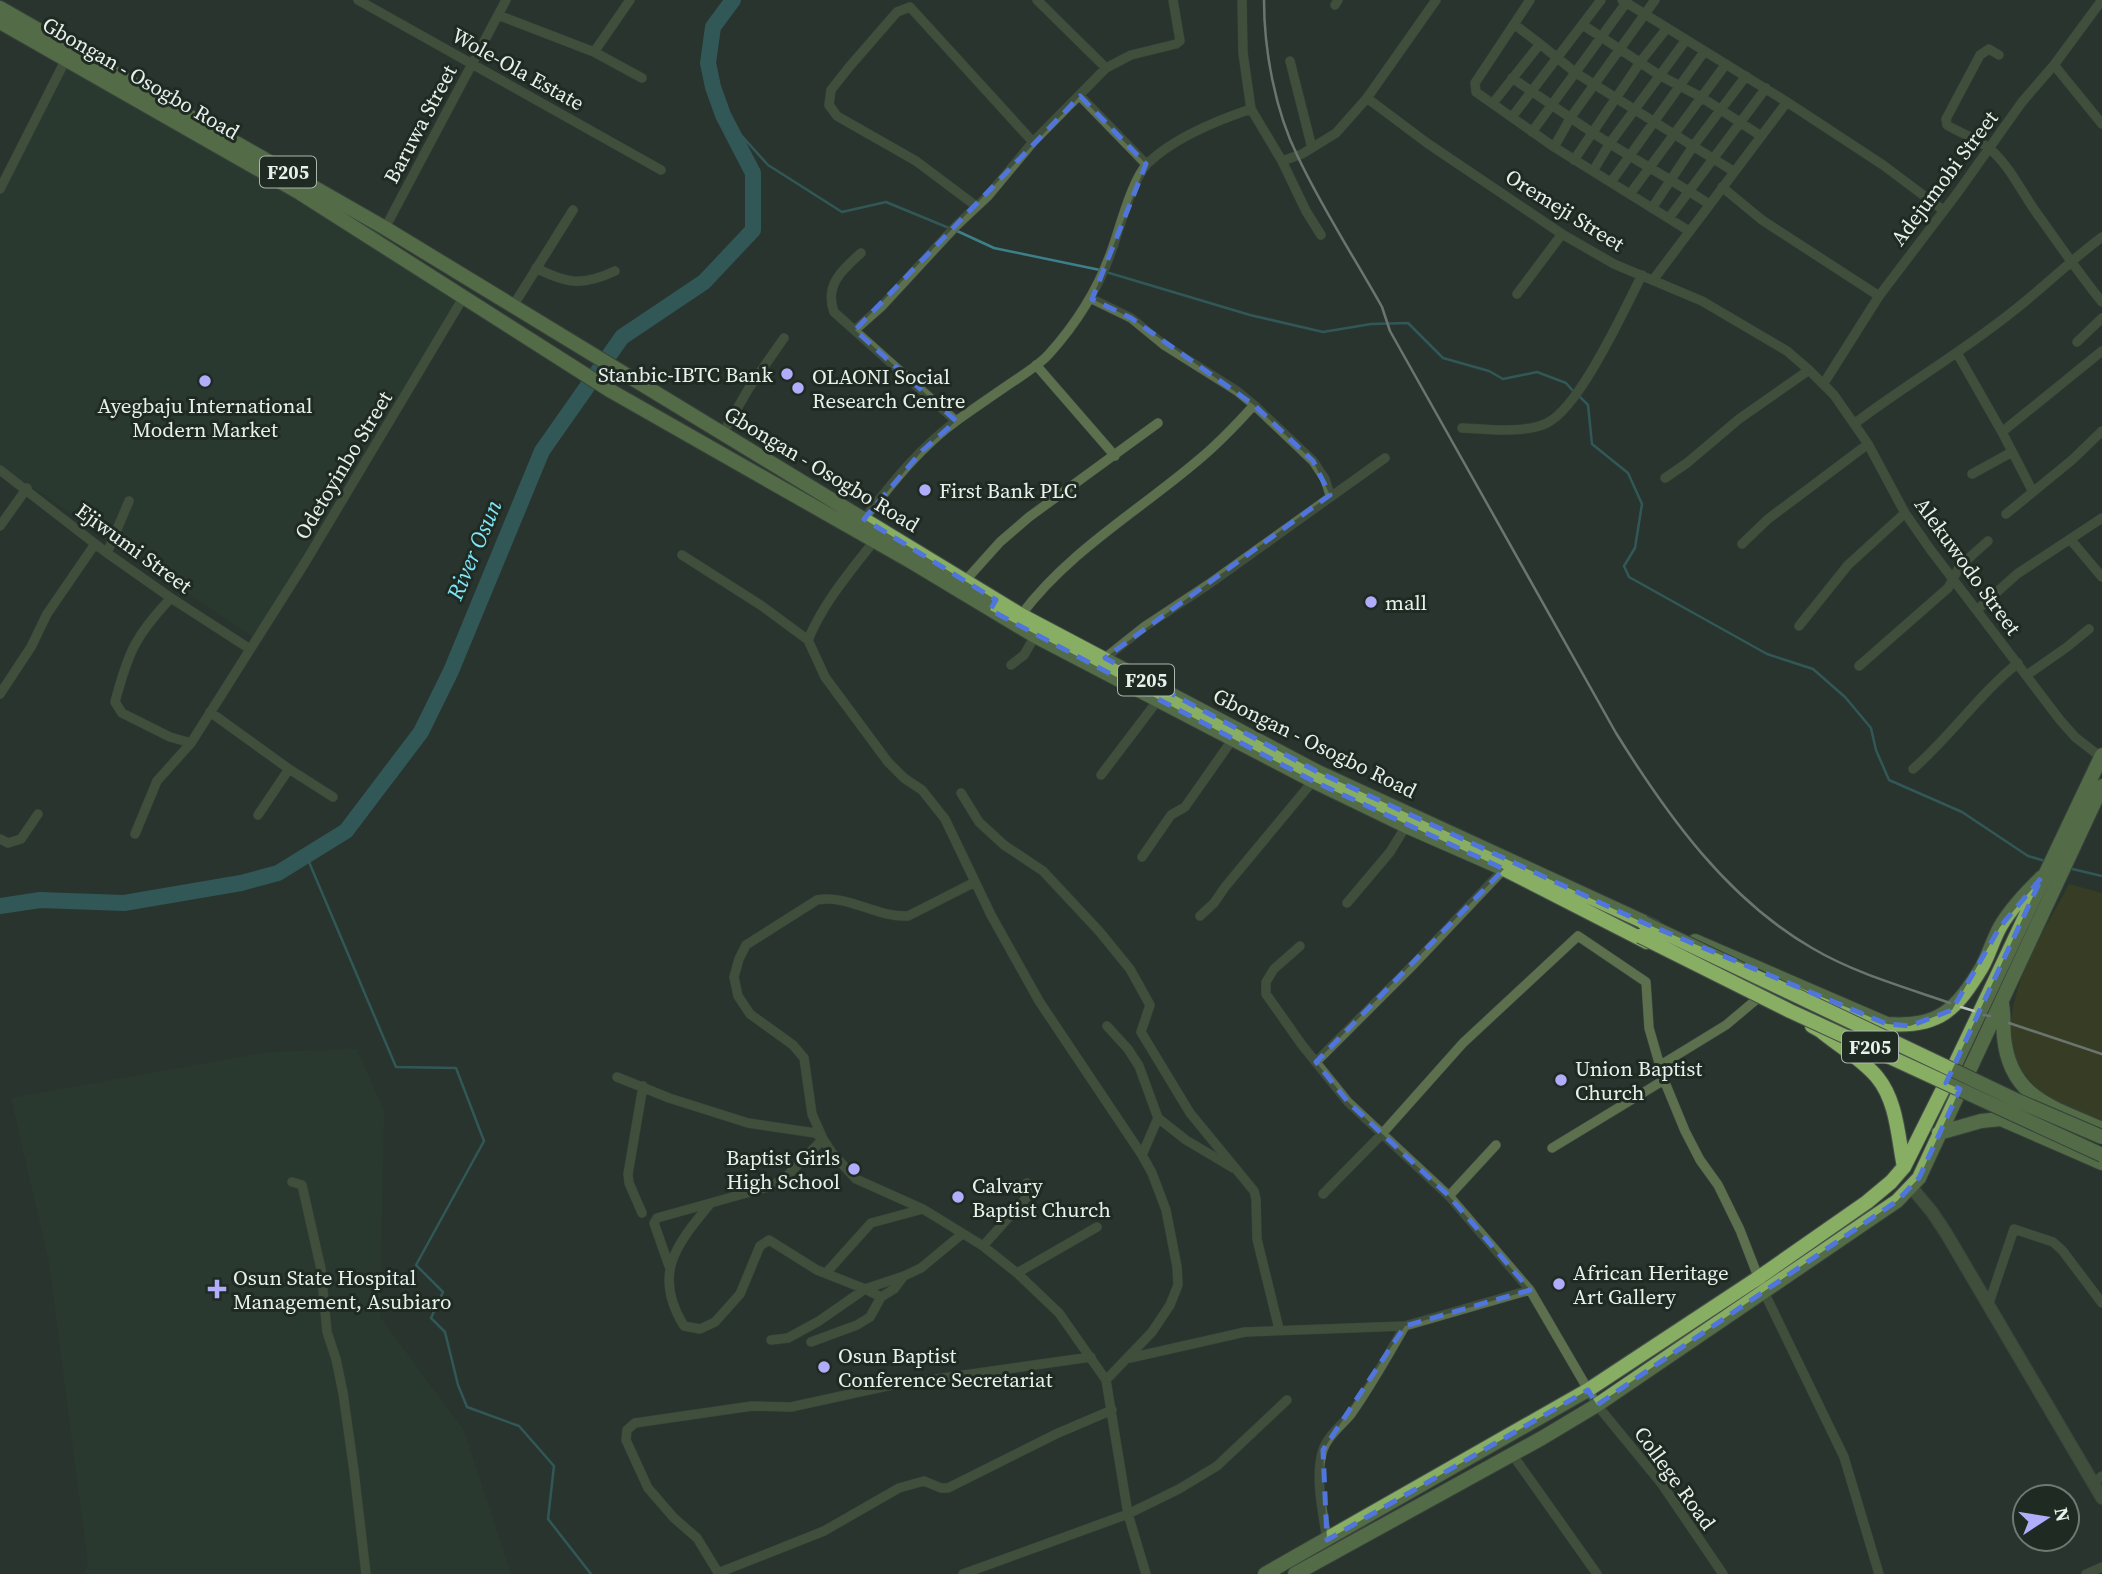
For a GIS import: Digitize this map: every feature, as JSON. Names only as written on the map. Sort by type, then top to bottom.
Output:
[{"type":"main road","name":"Gbongan - Osogbo Road","points":[[0,8],[385,228],[573,341],[965,580],[1035,636],[1232,740],[1406,826],[1642,930]]},
{"type":"main road","name":"Gbongan - Osogbo Road","points":[[0,22],[300,193],[660,420],[873,541],[993,605],[1021,615],[1105,658],[1316,771],[1506,857],[1642,930]]},
{"type":"main road","points":[[1265,1574],[1588,1390],[1761,1285],[1807,1261],[1897,1201],[1912,1188],[2002,1004],[2049,875],[2052,858],[2101,756]]},
{"type":"main road","points":[[1642,930],[1702,943],[1887,1024],[1910,1026],[1952,1010],[1982,967],[2000,927],[2018,903],[2067,862],[2102,786]]},
{"type":"main road","points":[[1295,1574],[1597,1405],[1761,1285],[1891,1182],[1904,1167],[2049,875]]},
{"type":"main road","points":[[1642,930],[1664,955],[1821,1031],[1876,1075],[1892,1105],[1904,1167]]},
{"type":"main road","name":"F205","points":[[1642,930],[2102,1137]]},
{"type":"main road","name":"F205","points":[[1642,930],[1790,1011],[2102,1155]]},
{"type":"main road","points":[[2002,1004],[2008,1056],[2019,1083],[2040,1100],[2102,1129]]},
{"type":"main road","points":[[1939,1133],[1981,1121],[2001,1119],[2102,1163]]},
{"type":"street","name":"Wole-Ola Estate","points":[[358,0],[661,170]]},
{"type":"street","name":"Baruwa Street","points":[[385,228],[506,0]]},
{"type":"street","points":[[594,52],[630,0]]},
{"type":"street","points":[[1037,0],[1106,68]]},
{"type":"street","points":[[855,330],[881,307],[956,226],[988,196],[1033,142],[1106,68],[1131,55],[1180,41],[1173,0]]},
{"type":"street","points":[[1242,0],[1243,53],[1251,109],[1321,235]]},
{"type":"street","points":[[1282,161],[1312,148],[1336,132],[1367,97],[1436,0]]},
{"type":"street","points":[[1530,0],[1475,83],[1476,92],[1554,147],[1689,231]]},
{"type":"street","points":[[1512,117],[1601,0]]},
{"type":"street","points":[[1554,147],[1571,117],[1622,49],[1654,0]]},
{"type":"street","name":"Adejumobi Street","points":[[1824,383],[1879,296],[2022,102],[2054,65],[2102,0]]},
{"type":"street","points":[[1532,132],[1602,36],[1624,1],[1766,88],[1884,165],[1943,210]]},
{"type":"street","points":[[976,206],[916,161],[837,116],[829,105],[831,90],[897,12],[911,3],[1033,142]]},
{"type":"street","points":[[498,15],[594,52],[642,78]]},
{"type":"street","points":[[1514,24],[1576,73],[1733,171]]},
{"type":"street","points":[[1583,25],[1659,75],[1701,97],[1761,136]]},
{"type":"street","points":[[1574,160],[1641,61],[1667,28]]},
{"type":"street","points":[[1592,171],[1686,40]]},
{"type":"street","points":[[1493,103],[1540,44]]},
{"type":"street","points":[[1999,55],[1989,49],[1980,55],[1946,118],[1947,125],[1989,148],[2024,192],[2069,262],[2102,302]]},
{"type":"street","points":[[1611,182],[1704,52]]},
{"type":"street","points":[[0,189],[3,176],[66,59]]},
{"type":"street","points":[[1290,61],[1312,148]]},
{"type":"street","points":[[1630,194],[1726,64]]},
{"type":"street","points":[[2054,65],[2102,124]]},
{"type":"street","points":[[1652,208],[1670,178],[1746,76]]},
{"type":"street","points":[[1512,78],[1592,132],[1709,204]]},
{"type":"street","points":[[1669,218],[1766,88]]},
{"type":"street","points":[[1080,96],[1146,164]]},
{"type":"street","name":"Oremeji Street","points":[[1367,97],[1427,143],[1562,234],[1614,264],[1713,308],[1787,351],[1824,383]]},
{"type":"street","points":[[1653,280],[1787,102]]},
{"type":"street","points":[[864,519],[922,451],[956,421],[1047,357],[1091,299],[1146,164],[1199,130],[1251,109]]},
{"type":"street","points":[[1722,187],[1772,227],[1879,296]]},
{"type":"street","points":[[513,306],[573,210]]},
{"type":"street","points":[[1517,295],[1562,234]]},
{"type":"street","points":[[1854,424],[2013,312],[2069,262],[2102,237]]},
{"type":"street","points":[[861,253],[839,274],[830,295],[831,304],[838,317],[956,421]]},
{"type":"street","points":[[536,268],[555,278],[574,283],[601,278],[615,271]]},
{"type":"street","points":[[1462,428],[1535,428],[1549,422],[1568,406],[1579,393],[1642,275]]},
{"type":"street","name":"Odetoyinbo Street","points":[[135,834],[157,781],[191,743],[306,561],[463,298]]},
{"type":"street","points":[[1091,299],[1131,318],[1164,345],[1237,391],[1313,461],[1325,478],[1330,495]]},
{"type":"street","points":[[2077,342],[2102,318]]},
{"type":"street","points":[[723,433],[749,388],[784,338]]},
{"type":"street","points":[[2002,432],[2102,351]]},
{"type":"street","points":[[1957,353],[2033,492]]},
{"type":"street","points":[[1036,365],[1115,456]]},
{"type":"street","points":[[1665,478],[1694,458],[1739,419],[1809,370]]},
{"type":"street","name":"Alekuwodo Street","points":[[1824,383],[1868,444],[1905,513],[1953,578],[2075,737],[2101,756]]},
{"type":"street","points":[[1021,615],[1038,591],[1124,517],[1222,440],[1254,405]]},
{"type":"street","points":[[965,580],[1000,542],[1029,517],[1158,423]]},
{"type":"street","points":[[2006,514],[2072,460],[2102,431]]},
{"type":"street","points":[[1742,544],[1768,519],[1868,444]]},
{"type":"street","points":[[1972,474],[2012,452]]},
{"type":"street","points":[[1105,658],[1144,627],[1385,458]]},
{"type":"street","name":"Ejiwumi Street","points":[[0,470],[27,488],[107,553],[250,649]]},
{"type":"street","points":[[0,526],[27,488]]},
{"type":"street","points":[[107,553],[129,501]]},
{"type":"street","points":[[1799,626],[1848,565],[1905,513]]},
{"type":"street","points":[[1977,610],[2017,574],[2102,519]]},
{"type":"street","points":[[2070,539],[2102,577]]},
{"type":"street","points":[[808,640],[825,608],[873,541]]},
{"type":"street","points":[[1859,666],[1948,588],[1960,566],[1987,541]]},
{"type":"street","points":[[0,694],[31,647],[47,614],[95,544]]},
{"type":"street","points":[[682,555],[762,606],[808,640],[825,677],[888,762],[922,790],[939,810],[991,915],[1039,1001],[1142,1155],[1166,1210],[1178,1285],[1164,1314],[1129,1358],[1107,1380]]},
{"type":"street","points":[[171,598],[136,640],[126,659],[115,702],[122,713],[170,737],[191,743]]},
{"type":"street","points":[[2027,675],[2089,629]]},
{"type":"street","points":[[1011,665],[1024,655],[1035,636]]},
{"type":"street","points":[[1913,769],[1934,751],[1999,678],[2018,663]]},
{"type":"street","points":[[1101,775],[1158,700]]},
{"type":"street","points":[[210,712],[333,797]]},
{"type":"street","points":[[1142,857],[1171,815],[1185,807],[1232,740]]},
{"type":"street","points":[[258,815],[289,769]]},
{"type":"street","points":[[1200,916],[1214,904],[1313,780]]},
{"type":"street","points":[[961,793],[979,822],[1004,845],[1043,871],[1130,969],[1150,1005],[1141,1032],[1190,1113],[1250,1184],[1256,1199],[1256,1239],[1279,1329]]},
{"type":"street","points":[[0,839],[8,843],[21,839],[38,814]]},
{"type":"street","points":[[1347,903],[1390,852],[1406,826]]},
{"type":"street","points":[[1316,1062],[1504,869]]},
{"type":"street","points":[[975,881],[908,916],[898,917],[840,900],[817,900],[746,945],[734,976],[738,996],[750,1014],[793,1045],[804,1058],[812,1114],[832,1153],[856,1179],[923,1209],[983,1246],[1017,1273],[1059,1313],[1091,1357],[1107,1380],[1128,1514],[1146,1574]]},
{"type":"street","points":[[1323,1194],[1381,1135],[1463,1044],[1578,936],[1646,982],[1648,1028],[1664,1080],[1685,1131],[1700,1160],[1718,1185],[1740,1230],[1761,1285],[1844,1457],[1879,1574]]},
{"type":"street","name":"College Road","points":[[1300,946],[1274,968],[1266,982],[1266,994],[1348,1102],[1449,1196],[1504,1257],[1530,1290],[1597,1405],[1661,1483],[1723,1574]]},
{"type":"street","points":[[1659,1066],[1726,1025],[1757,999]]},
{"type":"street","points":[[1107,1026],[1139,1066],[1158,1118],[1186,1140],[1237,1170]]},
{"type":"street","points":[[617,1077],[669,1098],[748,1124],[801,1130],[815,1133],[823,1139]]},
{"type":"street","points":[[1552,1148],[1664,1080]]},
{"type":"street","points":[[642,1213],[628,1174],[643,1086]]},
{"type":"street","points":[[1142,1155],[1158,1118]]},
{"type":"street","points":[[670,1266],[655,1220],[768,1187],[784,1179],[823,1139]]},
{"type":"street","points":[[1449,1196],[1496,1144]]},
{"type":"street","points":[[292,1182],[302,1185],[321,1269],[327,1332],[336,1359],[355,1471],[366,1574]]},
{"type":"street","points":[[983,1246],[1028,1196],[1027,1183]]},
{"type":"street","points":[[1912,1188],[1932,1212],[1989,1303],[2097,1480],[2102,1498]]},
{"type":"street","points":[[711,1203],[685,1235],[670,1266],[667,1280],[677,1314],[684,1326],[700,1329],[715,1322],[740,1294],[760,1246],[769,1240],[826,1273],[881,1297]]},
{"type":"street","points":[[826,1273],[871,1223],[923,1209]]},
{"type":"street","points":[[1017,1273],[1097,1227]]},
{"type":"street","points":[[1989,1303],[2014,1228],[2053,1242],[2102,1303]]},
{"type":"street","points":[[771,1340],[788,1338],[819,1321],[865,1289],[921,1268],[962,1234]]},
{"type":"street","points":[[811,1342],[857,1325],[870,1317],[881,1297],[894,1289],[904,1276]]},
{"type":"street","points":[[1129,1358],[1245,1332],[1405,1326],[1530,1290]]},
{"type":"street","points":[[1327,1540],[1322,1504],[1322,1450],[1351,1414],[1405,1326]]},
{"type":"street","points":[[1091,1357],[887,1386],[791,1407],[752,1406],[635,1423],[627,1430],[626,1440],[648,1488],[674,1518],[697,1538],[718,1574],[824,1531],[899,1489],[924,1481],[948,1488],[1056,1434],[1112,1410]]},
{"type":"street","points":[[964,1574],[1128,1514],[1217,1466],[1287,1400]]},
{"type":"street","points":[[1512,1454],[1597,1574]]},
{"type":"street","points":[[2086,1574],[2102,1567]]},
{"type":"highlighted area","points":[[1080,96],[1146,164],[1092,299],[1131,318],[1254,405],[1313,461],[1330,495],[1105,658],[1316,771],[1644,923],[1887,1024],[1910,1026],[1952,1010],[2000,927],[2042,877],[1946,1083],[1960,1089],[1919,1178],[1897,1201],[1597,1405],[1588,1390],[1327,1540],[1323,1450],[1405,1326],[1530,1290],[1449,1196],[1348,1102],[1316,1062],[1504,869],[1313,781],[990,610],[996,600],[864,519],[922,451],[956,421],[855,330]]},
{"type":"shaded area","name":"Ayegbaju International Modern Market","points":[[69,64],[224,153],[460,298],[257,640],[0,465],[0,196]]},
{"type":"shaded area","points":[[2069,884],[2102,893],[2102,1122],[2042,1094],[2029,1080],[2016,1057],[2011,1033],[2013,1007],[2020,981]]},
{"type":"shaded area","name":"Osun State Hospital Management, Asubiaro","points":[[357,1049],[384,1111],[380,1317],[464,1431],[511,1574],[84,1574],[88,1564],[49,1262],[11,1098],[269,1052]]},
{"type":"waterway","name":"River Osun","points":[[0,906],[40,900],[124,903],[241,883],[278,873],[346,831],[421,732],[451,671],[542,451],[622,337],[704,282],[753,230],[753,173],[723,115],[708,63],[713,27],[733,0]]},
{"type":"waterway","points":[[723,115],[768,165],[842,212],[886,202],[949,228]]},
{"type":"waterway","points":[[955,230],[994,248],[1100,270]]},
{"type":"waterway","points":[[1106,272],[1250,315],[1323,332],[1371,324],[1408,323],[1443,358],[1489,371],[1503,379],[1537,372],[1566,383],[1573,391]]},
{"type":"waterway","points":[[1578,395],[1588,405],[1592,444],[1628,473],[1642,504],[1635,548],[1624,566],[1629,577],[1767,654],[1813,669],[1845,697],[1871,728],[1876,750],[1889,780],[1962,812],[2028,856],[2045,861]]},
{"type":"waterway","points":[[306,855],[396,1067],[456,1068],[484,1141],[416,1265],[443,1292],[431,1318],[445,1332],[458,1385],[467,1407],[519,1426],[554,1466],[548,1519],[591,1574]]},
{"type":"waterway","points":[[2068,868],[2102,876]]},
{"type":"railway","points":[[1264,0],[1272,80],[1283,120],[1307,176],[1382,307],[1390,331],[1616,733],[1656,794],[1701,853],[1726,880],[1781,928],[1845,965],[1950,1003]]},
{"type":"railway","points":[[1961,1007],[1974,1011]]},
{"type":"railway","points":[[1984,1015],[1990,1016]]},
{"type":"railway","points":[[2009,1023],[2102,1054]]},
{"type":"place","name":"Stanbic-IBTC Bank","points":[[787,374]]},
{"type":"place","name":"Ayegbaju International Modern Market","points":[[205,381]]},
{"type":"place","name":"OLAONI Social Research Centre","points":[[798,388]]},
{"type":"place","name":"First Bank PLC","points":[[925,490]]},
{"type":"place","name":"mall","points":[[1371,602]]},
{"type":"place","name":"Union Baptist Church","points":[[1561,1080]]},
{"type":"place","name":"Baptist Girls High School","points":[[854,1169]]},
{"type":"place","name":"Calvary Baptist Church","points":[[958,1197]]},
{"type":"place","name":"African Heritage Art Gallery","points":[[1559,1284]]},
{"type":"place","name":"Osun State Hospital Management, Asubiaro","points":[[217,1289]]},
{"type":"place","name":"Osun Baptist Conference Secretariat","points":[[824,1367]]}]
